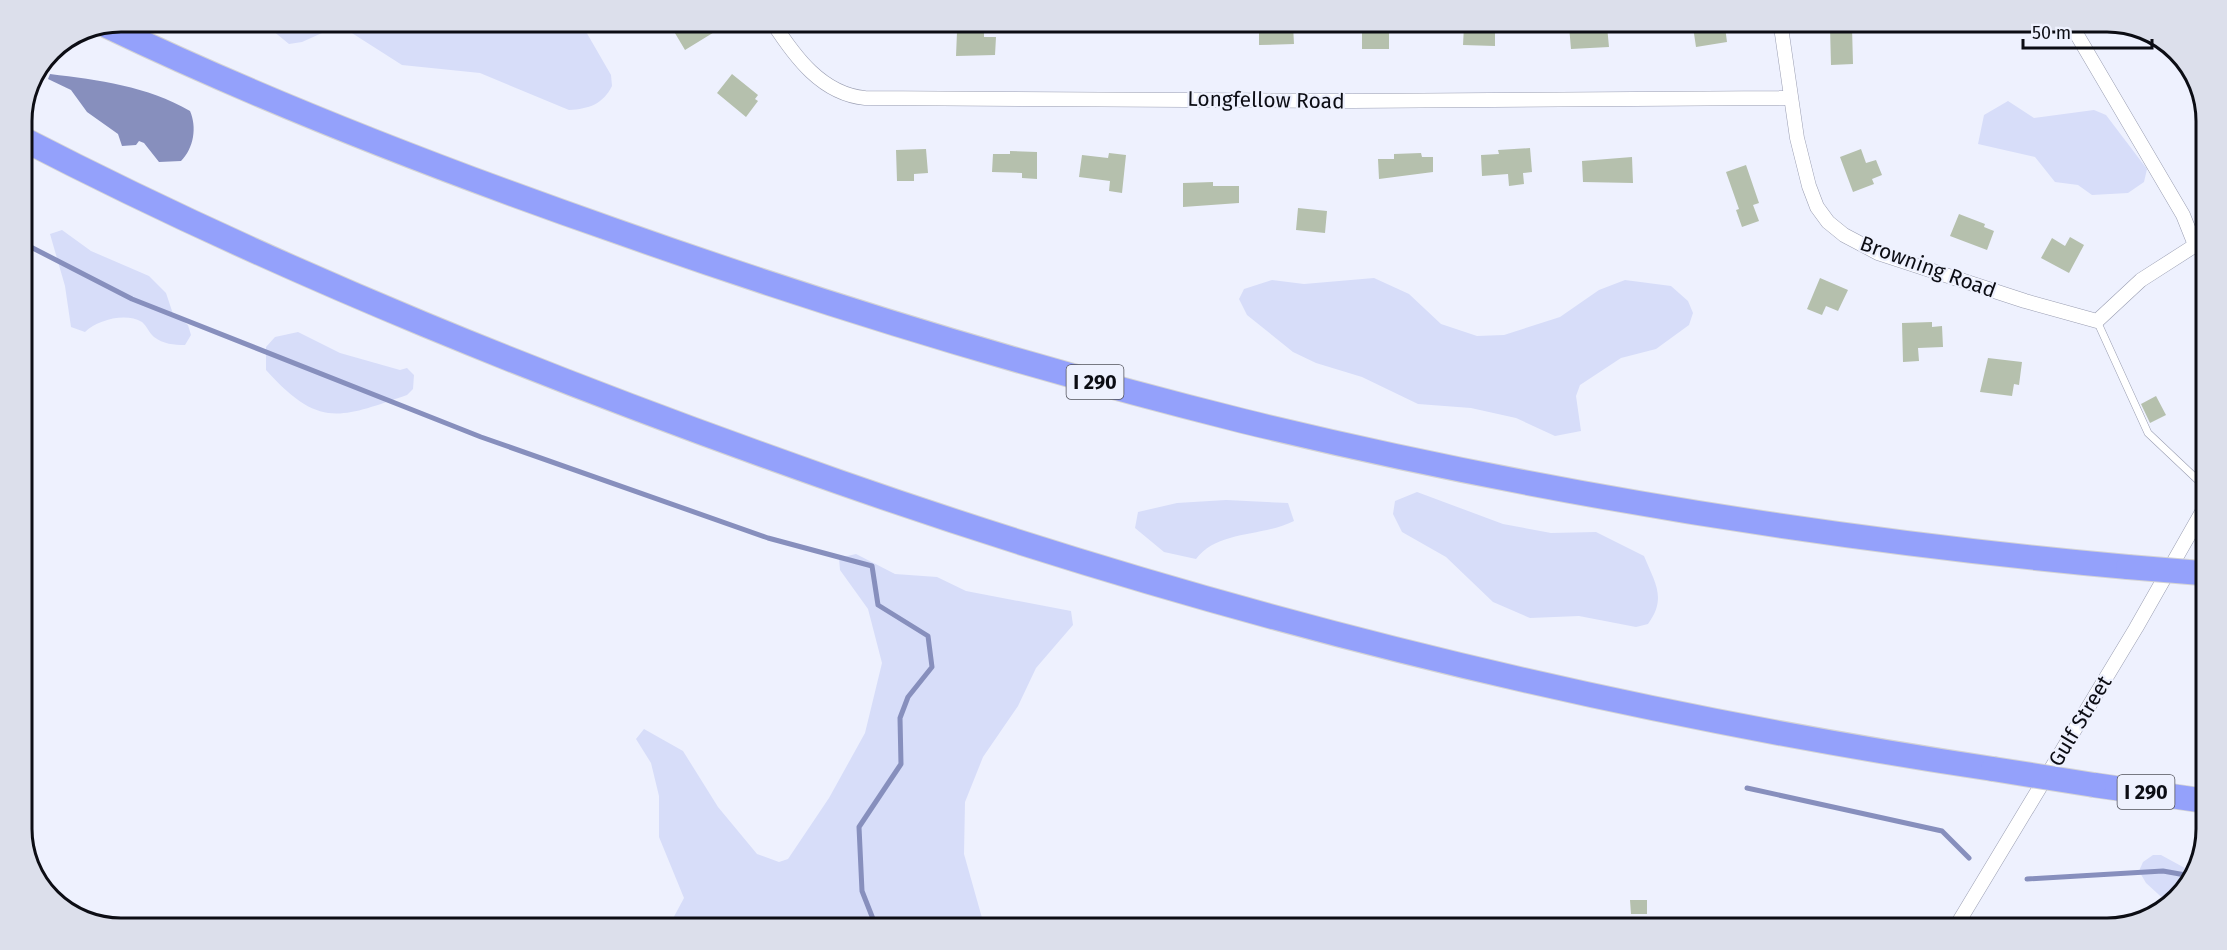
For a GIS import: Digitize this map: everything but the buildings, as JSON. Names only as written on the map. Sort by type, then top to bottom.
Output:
[{"type":"highway","name":"I 290","points":[[121,32],[325,121],[567,215],[795,293],[960,344],[1133,392],[1392,455],[1693,513],[1917,546],[2196,573]]},
{"type":"highway","name":"I 290","points":[[32,143],[210,229],[490,351],[692,430],[946,519],[1107,570],[1393,650],[1690,717],[1879,752],[2196,800]]},
{"type":"street","name":"Longfellow Road","points":[[779,32],[797,58],[817,76],[842,94],[865,98],[1352,101],[1790,98]]},
{"type":"street","name":"Browning Road","points":[[1782,32],[1797,138],[1814,200],[1828,222],[1844,236],[1878,253],[2025,301],[2097,321]]},
{"type":"street","points":[[2075,32],[2195,234]]},
{"type":"street","points":[[2097,321],[2142,280],[2195,245]]},
{"type":"street","name":"Gulf Street","points":[[1961,918],[2196,523]]},
{"type":"lane","points":[[2097,321],[2148,433],[2196,478]]},
{"type":"shaded area","points":[[274,32],[324,32],[302,42],[289,44]]},
{"type":"shaded area","points":[[350,32],[586,32],[611,75],[612,86],[595,104],[569,110],[480,73],[402,65]]},
{"type":"shaded area","points":[[2008,101],[2034,118],[2094,110],[2106,115],[2147,169],[2144,182],[2128,193],[2092,195],[2078,185],[2055,182],[2035,157],[1978,144],[1984,115]]},
{"type":"shaded area","points":[[62,230],[91,251],[149,276],[166,293],[173,314],[188,325],[191,335],[185,345],[157,339],[142,322],[135,319],[120,318],[104,321],[85,332],[71,327],[65,286],[50,234]]},
{"type":"shaded area","points":[[1374,278],[1409,294],[1441,324],[1477,336],[1504,335],[1560,317],[1599,290],[1625,280],[1671,286],[1688,301],[1693,313],[1689,325],[1656,349],[1621,358],[1580,385],[1576,396],[1581,431],[1555,436],[1516,418],[1471,408],[1418,404],[1362,377],[1316,363],[1293,352],[1247,315],[1239,299],[1244,289],[1272,280],[1304,284]]},
{"type":"shaded area","points":[[298,332],[340,353],[400,370],[407,368],[414,375],[413,389],[407,395],[347,413],[316,410],[301,402],[266,370],[266,347],[275,337]]},
{"type":"shaded area","points":[[1417,492],[1503,524],[1551,533],[1596,532],[1644,556],[1657,590],[1658,598],[1654,615],[1648,624],[1636,627],[1579,616],[1530,618],[1493,602],[1446,557],[1402,532],[1393,514],[1395,501]]},
{"type":"shaded area","points":[[1226,500],[1288,503],[1294,521],[1269,530],[1216,543],[1196,559],[1164,552],[1135,528],[1138,512],[1177,503]]},
{"type":"shaded area","points":[[856,554],[895,574],[937,577],[966,591],[1071,611],[1073,625],[1036,668],[1018,706],[983,757],[965,802],[964,854],[982,918],[673,918],[684,898],[659,837],[659,796],[651,763],[636,739],[644,729],[683,751],[718,807],[757,854],[779,862],[788,859],[829,798],[865,733],[882,663],[868,609],[840,570],[839,558]]},
{"type":"shaded area","points":[[2153,855],[2161,855],[2187,869],[2170,893],[2163,899],[2146,883],[2139,871],[2143,862]]},
{"type":"water","points":[[50,74],[122,85],[174,102],[190,111],[192,117],[194,130],[189,150],[181,161],[159,162],[144,143],[139,141],[136,145],[122,146],[118,134],[87,112],[71,90],[48,79]]},
{"type":"waterway","points":[[32,248],[132,299],[481,437],[768,538],[872,566],[878,605],[928,636],[932,667],[908,697],[900,718],[901,764],[859,827],[862,891],[873,918]]},
{"type":"waterway","points":[[1747,788],[1942,831],[1969,858]]},
{"type":"waterway","points":[[2027,879],[2163,871],[2184,875]]}]
